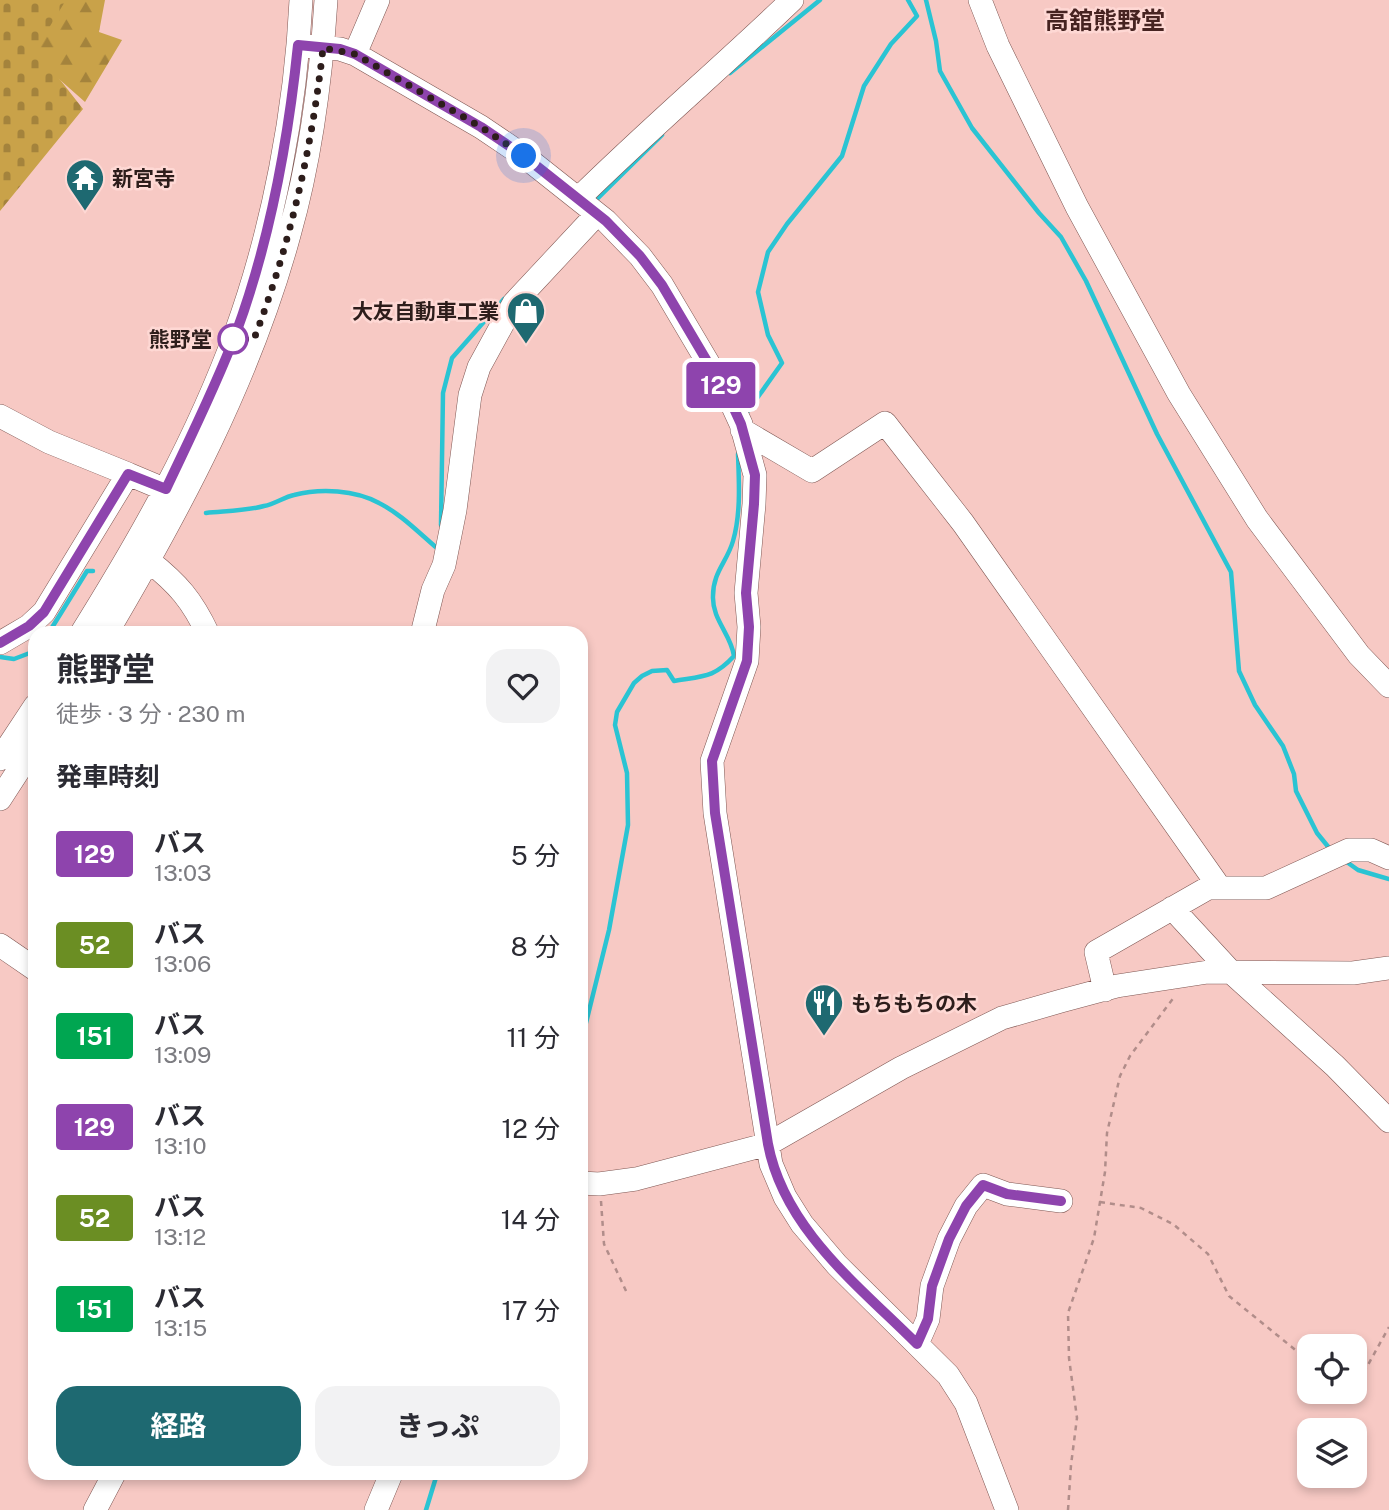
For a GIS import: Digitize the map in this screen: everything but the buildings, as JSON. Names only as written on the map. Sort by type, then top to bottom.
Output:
[{"type":"street","points":[[86,626],[133,550],[166,489],[200,419],[236,332],[255,272],[284,150],[301,0]]},
{"type":"street","points":[[111,626],[149,561],[214,436],[240,379],[262,320],[289,236],[307,158],[323,48],[326,0]]},
{"type":"street","points":[[355,54],[378,0]]},
{"type":"street","points":[[424,626],[433,590],[444,565],[455,510],[470,395],[479,367],[514,303],[589,206],[628,149],[717,72],[792,0]]},
{"type":"street","points":[[980,0],[998,46],[1077,207],[1179,394],[1257,519],[1359,655],[1389,686]]},
{"type":"street","points":[[298,45],[355,54],[481,127],[589,206],[640,256],[662,285],[730,400],[755,475],[746,593],[749,627],[747,661],[712,761],[718,838],[738,946],[771,1164],[785,1197],[802,1224],[836,1265],[948,1374],[967,1403],[1007,1510]]},
{"type":"street","points":[[0,416],[49,442],[166,489]]},
{"type":"street","points":[[742,430],[813,471],[885,423],[963,523],[1220,888]]},
{"type":"street","points":[[29,626],[44,612],[128,474]]},
{"type":"street","points":[[149,561],[182,589],[204,626]]},
{"type":"street","points":[[0,643],[28,627]]},
{"type":"street","points":[[0,759],[28,717]]},
{"type":"street","points":[[0,799],[28,756]]},
{"type":"street","points":[[1105,989],[1096,951],[1208,888],[1266,888],[1349,850],[1371,850],[1389,858]]},
{"type":"street","points":[[1172,908],[1231,972],[1335,1066],[1389,1121]]},
{"type":"street","points":[[0,945],[28,964]]},
{"type":"street","points":[[590,1183],[636,1180],[768,1144],[901,1068],[1002,1018],[1105,989],[1208,972],[1353,974],[1389,968]]},
{"type":"street","points":[[917,1344],[928,1319],[932,1286],[949,1239],[966,1206],[983,1185],[1007,1194],[1061,1201]]},
{"type":"street","points":[[95,1510],[111,1480]]},
{"type":"street","points":[[376,1510],[388,1480]]},
{"type":"path","points":[[1068,1510],[1077,1418],[1069,1358],[1068,1313],[1094,1238],[1105,1172],[1107,1133],[1120,1076],[1130,1056],[1176,994],[1186,975]]},
{"type":"path","points":[[590,1183],[604,1244],[627,1293]]},
{"type":"path","points":[[1100,1202],[1141,1208],[1173,1224],[1208,1254],[1229,1296],[1297,1351]]},
{"type":"path","points":[[1367,1366],[1389,1326]]},
{"type":"green space","points":[[0,0],[66,0],[36,49],[83,109],[0,211]]},
{"type":"green space","points":[[58,0],[105,0],[99,32],[122,40],[85,102],[25,49]]},
{"type":"waterway","points":[[730,73],[820,0]]},
{"type":"waterway","points":[[748,411],[782,363],[768,335],[758,292],[768,252],[842,156],[864,86],[891,44],[917,16],[908,0]]},
{"type":"waterway","points":[[926,0],[940,71],[972,128],[1061,237],[1086,281],[1157,434],[1231,572],[1239,671],[1255,705],[1283,746],[1294,774],[1296,791],[1317,833],[1330,849]]},
{"type":"waterway","points":[[593,203],[662,135]]},
{"type":"waterway","points":[[441,525],[443,393],[452,358],[504,299]]},
{"type":"waterway","points":[[588,1015],[609,930],[628,825],[627,773],[615,725],[617,712],[634,683],[652,671],[667,670],[674,681],[700,677],[714,672],[734,656],[715,612],[713,596],[715,580],[736,531],[739,498],[738,454]]},
{"type":"waterway","points":[[206,513],[257,508],[304,493],[349,493],[387,507],[438,549]]},
{"type":"waterway","points":[[53,626],[87,571],[93,571]]},
{"type":"waterway","points":[[0,657],[14,659],[28,654]]},
{"type":"waterway","points":[[1344,860],[1358,870],[1389,879]]},
{"type":"waterway","points":[[426,1510],[435,1480]]},
{"type":"bus line","name":"129","points":[[29,626],[44,612],[128,474],[166,489],[200,419],[236,332],[255,272],[284,150],[298,45],[340,49],[355,54],[481,127],[524,156],[606,221],[640,256],[662,285],[730,400],[741,424],[755,475],[746,593],[749,627],[747,661],[712,761],[723,874],[738,946],[771,1164],[785,1197],[802,1224],[836,1265],[917,1344],[928,1319],[932,1286],[949,1239],[966,1206],[983,1185],[1007,1194],[1061,1201]]},
{"type":"bus line","name":"129","points":[[0,643],[28,627]]},
{"type":"place","name":"新宮寺","points":[[85,212]]},
{"type":"place","name":"熊野堂","points":[[233,339]]},
{"type":"place","name":"大友自動車工業","points":[[526,345]]},
{"type":"place","name":"もちもちの木","points":[[824,1037]]},
{"type":"district","name":"高舘熊野堂","points":[[1105,20]]},
{"type":"route","points":[[233,339],[254,339],[289,236],[307,158],[323,48],[340,49],[355,54],[481,127],[524,156]]}]
